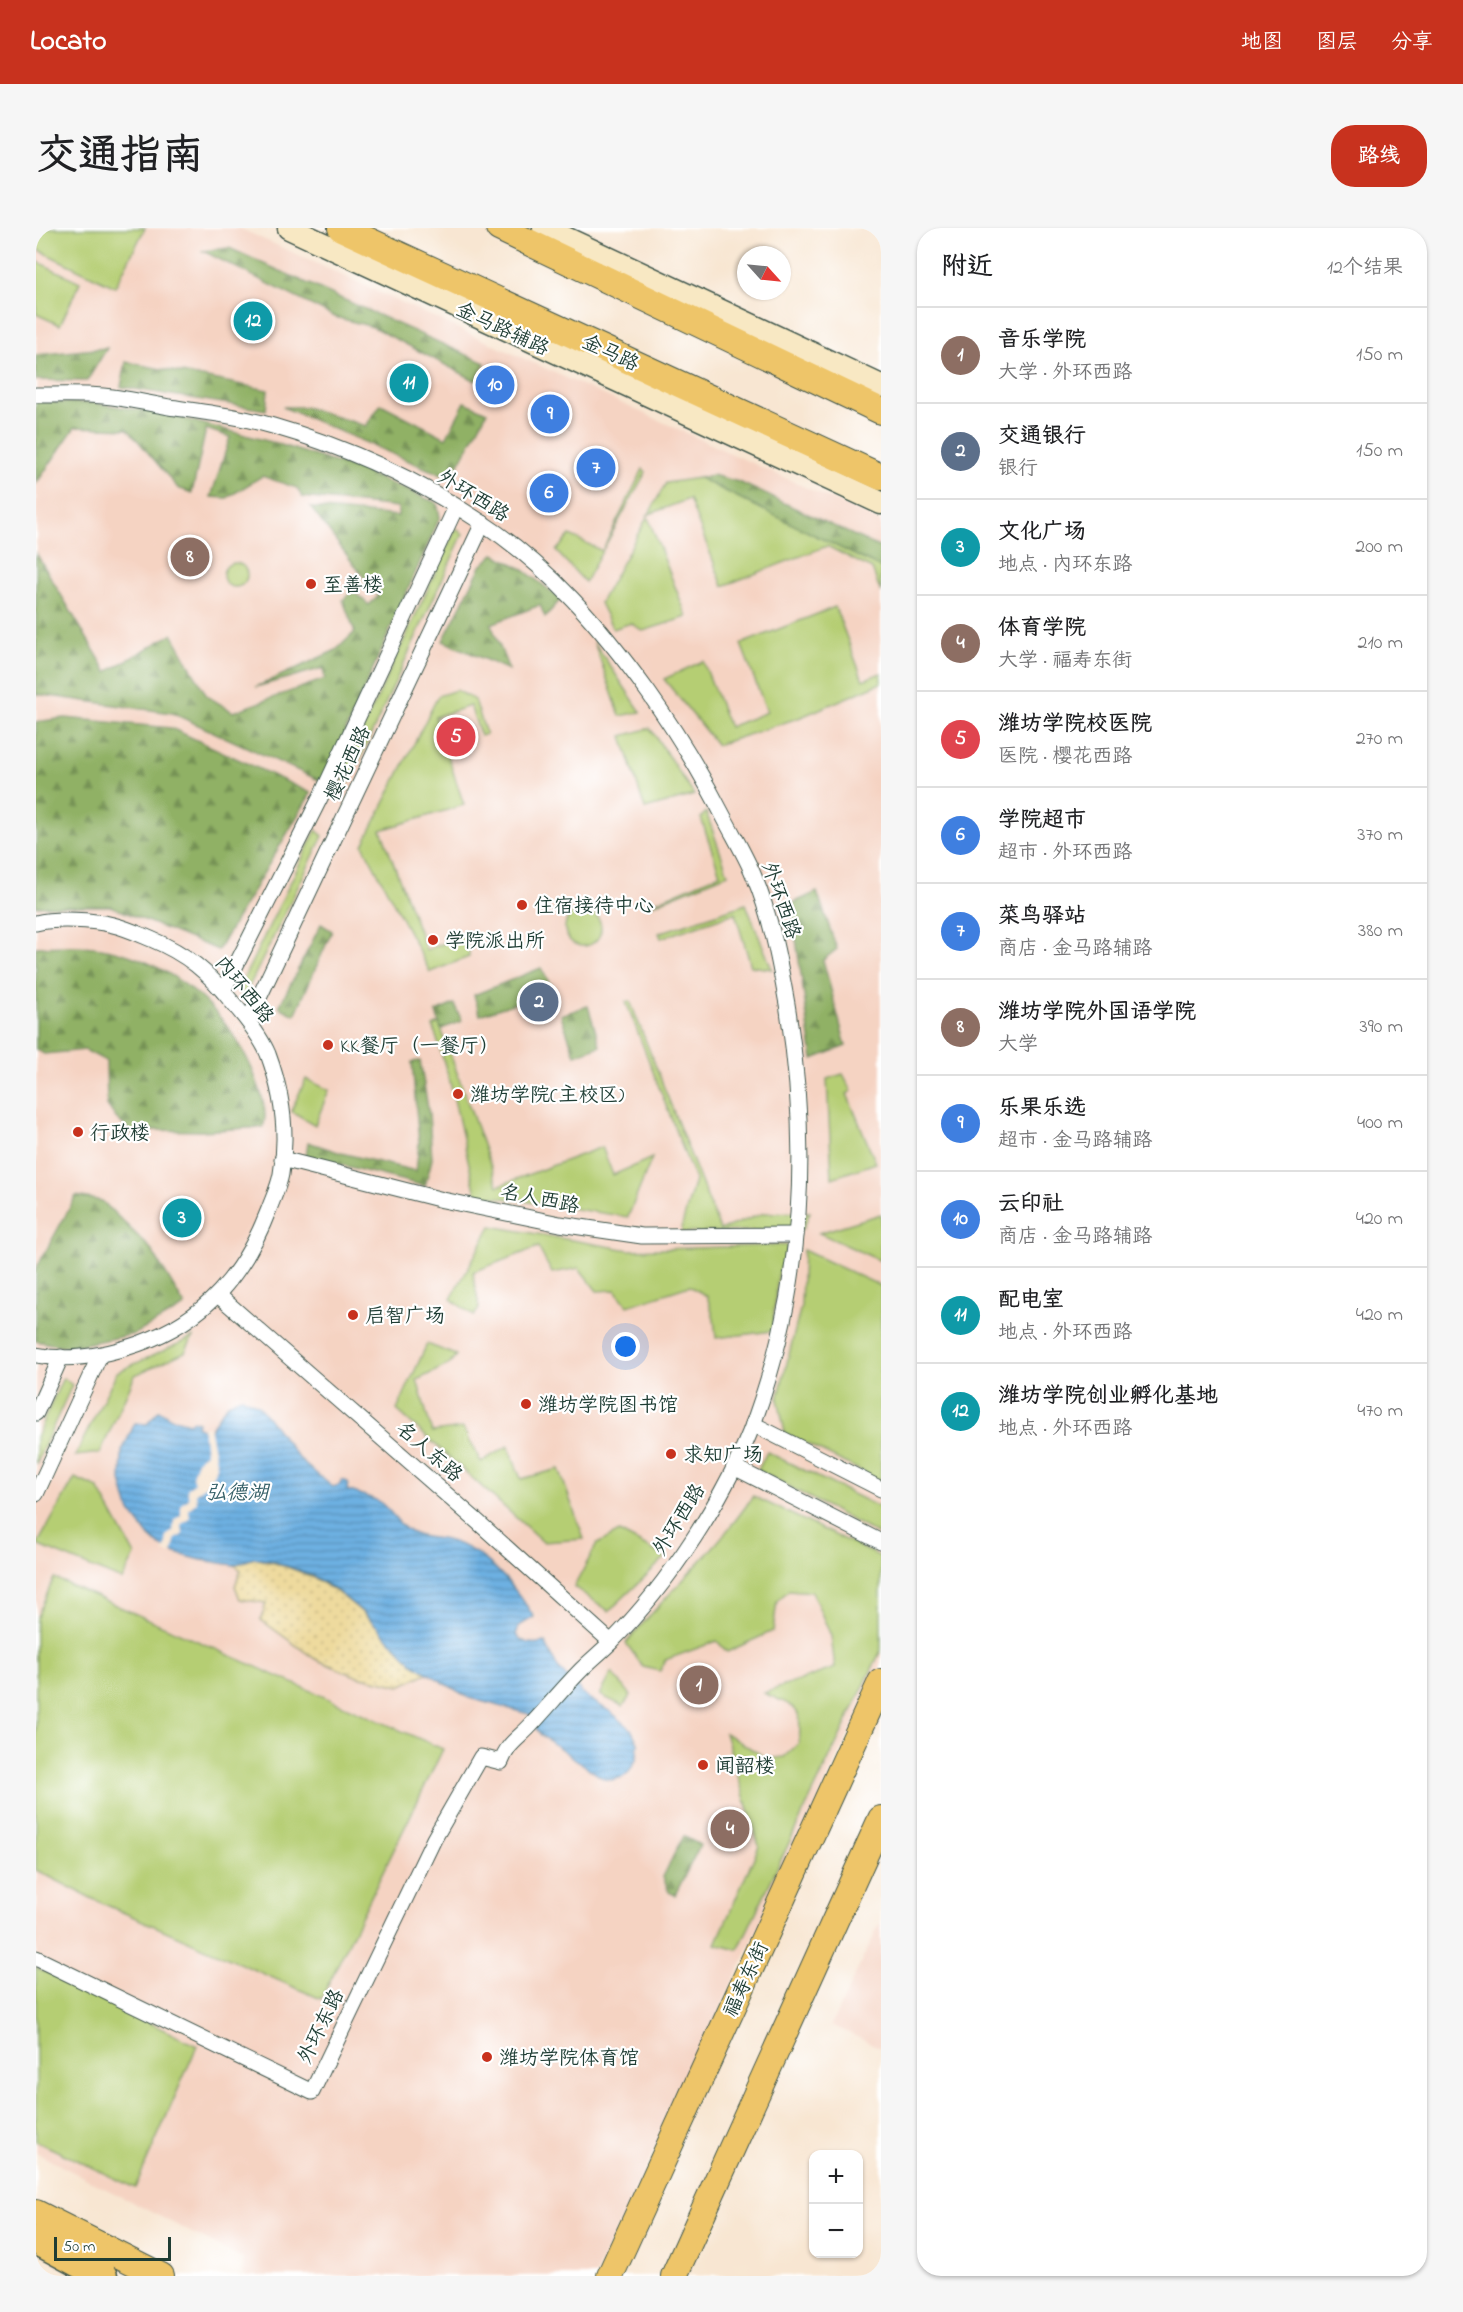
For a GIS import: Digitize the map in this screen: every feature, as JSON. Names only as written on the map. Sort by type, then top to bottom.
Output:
[{"type":"highway","points":[[36,2240],[102,2276]]},
{"type":"main road","name":"金马路","points":[[341,228],[881,477]]},
{"type":"main road","points":[[502,229],[881,411]]},
{"type":"main road","name":"福寿东街","points":[[610,2276],[881,1682]]},
{"type":"main road","points":[[674,2276],[881,1820]]},
{"type":"main road","points":[[36,2213],[161,2276]]},
{"type":"street","name":"金马路辅路","points":[[289,228],[881,503]]},
{"type":"street","points":[[544,228],[881,386]]},
{"type":"street","name":"外环西路","points":[[36,395],[101,396],[269,424],[342,449],[402,477],[483,523],[545,571],[581,607],[620,653],[662,712],[705,781],[753,873],[776,942],[796,1063],[801,1124],[796,1235],[791,1287],[769,1378],[753,1424],[734,1467],[681,1559],[611,1642],[581,1670],[525,1732],[506,1747],[501,1762]]},
{"type":"street","name":"樱花西路","points":[[224,991],[322,794],[456,507]]},
{"type":"street","name":"樱花西路","points":[[248,1021],[483,523]]},
{"type":"street","name":"内环西路","points":[[36,923],[79,922],[113,925],[178,950],[199,965],[248,1021],[267,1052],[279,1090],[284,1127],[281,1176],[257,1238],[235,1275],[218,1295],[187,1320],[160,1336],[100,1355],[61,1357],[36,1355]]},
{"type":"street","name":"名人西路","points":[[282,1159],[443,1200],[560,1224],[642,1236],[796,1235]]},
{"type":"street","name":"名人东路","points":[[218,1295],[478,1522],[611,1642]]},
{"type":"street","points":[[36,1494],[100,1355]]},
{"type":"street","points":[[36,1413],[61,1357]]},
{"type":"street","points":[[753,1424],[881,1489]]},
{"type":"street","points":[[734,1467],[881,1542]]},
{"type":"street","name":"外环东路","points":[[36,1958],[312,2092],[434,1839],[469,1777],[481,1757],[501,1762]]},
{"type":"shaded area","name":"潍坊学院(主校区)","points":[[36,228],[239,228],[881,522],[881,1666],[595,2276],[249,2276],[243,2273],[243,2259],[36,2153]]},
{"type":"shaded area","points":[[881,1921],[881,2048],[831,2025]]},
{"type":"green space","points":[[36,228],[145,228],[115,287],[36,249]]},
{"type":"green space","points":[[229,248],[485,363],[476,381],[373,327],[335,317],[203,251]]},
{"type":"green space","points":[[36,261],[80,282],[60,325],[36,314]]},
{"type":"green space","points":[[107,348],[87,381],[36,380],[36,355]]},
{"type":"green space","points":[[126,362],[268,390],[266,410],[121,387]]},
{"type":"green space","points":[[36,402],[93,403],[163,413],[275,443],[359,470],[437,503],[440,517],[323,782],[172,713],[36,694],[36,553],[107,672],[172,634],[207,696],[233,712],[325,679],[323,668],[256,687],[336,650],[355,632],[343,600],[353,591],[369,605],[378,596],[311,508],[398,516],[398,507],[302,497],[297,488],[262,476],[227,498],[211,497],[230,437],[206,429],[192,493],[178,488],[128,429],[75,427],[36,484]]},
{"type":"green space","points":[[465,402],[487,412],[451,479],[283,407],[305,407],[366,426],[381,404],[446,438]]},
{"type":"green space","points":[[643,469],[646,472],[585,582],[556,551],[570,535],[602,551]]},
{"type":"green space","points":[[712,475],[739,482],[881,548],[881,568],[699,478]]},
{"type":"green space","points":[[699,478],[881,568],[881,593],[872,569],[827,546],[723,586],[689,499],[649,514],[666,483]]},
{"type":"green space","points":[[648,516],[687,617],[643,631],[631,623],[613,629],[600,603]]},
{"type":"green space","points":[[456,528],[463,534],[349,783],[340,778]]},
{"type":"green space","points":[[494,554],[521,568],[561,599],[545,617],[540,605],[491,624],[509,670],[443,641],[481,566]]},
{"type":"green space","points":[[230,563],[240,563],[247,570],[247,580],[240,587],[230,587],[223,580],[223,570]]},
{"type":"green space","points":[[835,607],[863,680],[881,673],[881,683],[801,717],[717,745],[664,679],[703,661],[729,727],[767,712],[741,644]]},
{"type":"green space","points":[[594,642],[641,712],[620,716]]},
{"type":"green space","points":[[456,690],[475,700],[486,734],[481,736],[470,706],[435,717],[464,805],[381,830],[426,950],[468,934],[469,957],[430,972],[363,845],[438,696]]},
{"type":"green space","points":[[65,718],[171,728],[311,793],[218,950],[110,906],[36,906],[36,722]]},
{"type":"green space","points":[[650,728],[694,795],[645,809],[622,736]]},
{"type":"green space","points":[[706,812],[728,874],[649,906],[720,874],[701,818]]},
{"type":"green space","points":[[316,830],[323,836],[245,995],[238,990]]},
{"type":"green space","points":[[817,892],[837,949],[823,960],[846,1046],[813,1059],[791,904]]},
{"type":"green space","points":[[746,904],[772,969],[751,966],[735,913],[661,938],[659,933]]},
{"type":"green space","points":[[583,910],[595,916],[601,928],[595,940],[583,946],[571,940],[565,928],[571,916]]},
{"type":"green space","points":[[321,924],[332,931],[295,1015],[279,1007]]},
{"type":"green space","points":[[36,947],[97,947],[127,955],[175,977],[196,993],[231,1032],[245,1055],[264,1103],[263,1127],[202,1131],[149,1130],[133,1134],[116,1118],[107,1105],[106,1061],[85,1050],[44,1054],[36,1049]]},
{"type":"green space","points":[[541,968],[553,990],[480,1015],[474,995]]},
{"type":"green space","points":[[630,1001],[720,1230],[764,1213],[810,1212],[803,1229],[682,1233],[682,1225],[695,1180],[626,1002]]},
{"type":"green space","points":[[454,1004],[462,1021],[441,1029],[436,1012]]},
{"type":"green space","points":[[588,1006],[600,1046],[575,1055],[561,1015]]},
{"type":"green space","points":[[439,1023],[498,1186],[602,1147],[613,1175],[652,1158],[628,1217],[476,1194],[450,1082],[433,1026]]},
{"type":"green space","points":[[420,1061],[429,1114],[432,1159],[425,1186],[306,1156],[308,1142],[341,1153],[416,1171],[419,1143],[412,1062]]},
{"type":"green space","points":[[843,1074],[852,1091],[847,1094],[876,1163],[832,1178],[827,1079]]},
{"type":"green space","points":[[306,1079],[329,1090],[315,1125],[291,1111]]},
{"type":"green space","points":[[76,1196],[102,1201],[151,1249],[185,1306],[135,1334],[69,1347],[36,1341],[36,1269]]},
{"type":"green space","points":[[881,1214],[881,1261],[819,1233]]},
{"type":"green space","points":[[491,1226],[629,1250],[788,1245],[778,1276],[772,1331],[716,1338],[714,1319],[707,1296],[689,1286],[628,1306],[615,1290],[597,1291],[579,1268],[552,1273],[538,1247],[473,1272],[479,1308],[474,1316],[451,1299]]},
{"type":"green space","points":[[803,1250],[881,1286],[881,1481],[785,1433],[778,1399],[801,1306]]},
{"type":"green space","points":[[193,1337],[185,1352],[135,1375],[100,1453],[75,1456],[117,1372]]},
{"type":"green space","points":[[427,1344],[456,1355],[450,1364],[417,1380],[432,1432],[463,1428],[481,1462],[508,1446],[521,1479],[559,1469],[584,1539],[543,1542],[397,1410]]},
{"type":"green space","points":[[63,1378],[72,1385],[36,1464],[36,1437]]},
{"type":"green space","points":[[767,1452],[881,1508],[881,1536],[758,1470]]},
{"type":"green space","points":[[75,1478],[98,1488],[135,1555],[122,1580],[37,1545]]},
{"type":"green space","points":[[753,1496],[881,1557],[881,1650],[738,1950],[716,1944],[759,1846],[725,1733],[768,1759],[784,1757],[799,1743],[798,1714],[790,1705],[764,1693],[835,1668],[831,1636],[812,1592],[789,1590],[777,1601],[773,1631],[727,1652],[717,1641],[665,1660],[660,1671],[643,1667],[626,1643],[724,1535]]},
{"type":"green space","points":[[619,1532],[666,1557],[609,1611],[574,1587],[597,1544]]},
{"type":"green space","points":[[54,1578],[443,1749],[321,1999],[95,1900],[36,1870],[36,1619]]},
{"type":"green space","points":[[612,1673],[631,1695],[623,1706],[600,1695]]},
{"type":"green space","points":[[683,1836],[700,1845],[675,1895],[669,1892],[663,1877]]},
{"type":"green space","points":[[36,1967],[197,2046],[135,2188],[36,2141]]},
{"type":"sand","points":[[254,1558],[308,1575],[337,1592],[427,1673],[400,1686],[353,1675],[315,1659],[261,1620],[266,1603],[240,1599],[235,1586],[241,1570],[234,1565]]},
{"type":"water","name":"弘德湖","points":[[242,1397],[258,1405],[302,1462],[333,1487],[339,1485],[342,1480],[348,1482],[347,1490],[381,1503],[410,1532],[460,1545],[473,1551],[497,1570],[508,1581],[534,1617],[519,1626],[516,1635],[529,1643],[545,1642],[558,1668],[588,1698],[611,1712],[631,1729],[638,1743],[637,1758],[629,1772],[623,1777],[604,1779],[541,1735],[535,1727],[536,1722],[529,1714],[469,1698],[413,1664],[365,1614],[337,1591],[313,1576],[276,1562],[254,1558],[234,1565],[201,1560],[172,1552],[160,1546],[147,1534],[129,1510],[121,1481],[122,1451],[135,1423],[147,1424],[159,1410],[171,1418],[189,1423],[193,1420],[198,1422],[197,1427],[209,1431],[226,1406]]},
{"type":"pier","points":[[209,1426],[217,1466],[209,1483],[196,1493],[197,1502],[189,1509],[190,1519],[182,1524],[183,1534],[175,1540],[171,1555],[163,1551],[167,1544],[166,1536],[173,1531],[174,1520],[181,1515],[181,1504],[189,1499],[187,1488],[194,1483],[192,1476],[195,1466],[198,1459],[206,1453],[203,1427]]},
{"type":"place","name":"潍坊学院创业孵化基地","points":[[253,321]]},
{"type":"place","name":"配电室","points":[[409,383]]},
{"type":"place","name":"云印社","points":[[495,385]]},
{"type":"place","name":"乐果乐选","points":[[550,414]]},
{"type":"place","name":"菜鸟驿站","points":[[596,468]]},
{"type":"place","name":"学院超市","points":[[549,493]]},
{"type":"place","name":"潍坊学院外国语学院","points":[[190,557]]},
{"type":"place","name":"至善楼","points":[[311,584]]},
{"type":"place","name":"潍坊学院校医院","points":[[456,737]]},
{"type":"place","name":"住宿接待中心","points":[[522,905]]},
{"type":"place","name":"学院派出所","points":[[433,940]]},
{"type":"place","name":"交通银行","points":[[539,1002]]},
{"type":"place","name":"KK餐厅（一餐厅）","points":[[328,1045]]},
{"type":"place","name":"潍坊学院(主校区)","points":[[458,1094]]},
{"type":"place","name":"行政楼","points":[[78,1132]]},
{"type":"place","name":"文化广场","points":[[182,1218]]},
{"type":"place","name":"启智广场","points":[[353,1315]]},
{"type":"place","name":"潍坊学院图书馆","points":[[526,1404]]},
{"type":"place","name":"求知广场","points":[[671,1454]]},
{"type":"place","name":"音乐学院","points":[[699,1685]]},
{"type":"place","name":"闻韶楼","points":[[703,1765]]},
{"type":"place","name":"体育学院","points":[[730,1829]]},
{"type":"place","name":"潍坊学院体育馆","points":[[487,2057]]}]
